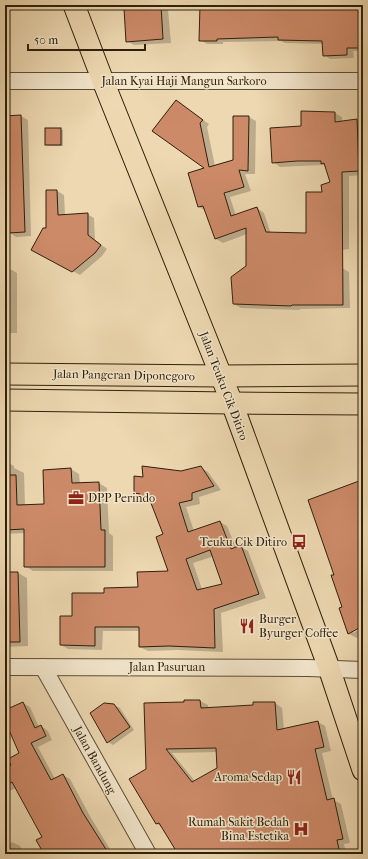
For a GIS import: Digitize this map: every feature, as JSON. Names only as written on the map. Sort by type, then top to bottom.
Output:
[{"type":"main road","name":"Jalan Teuku Cik Ditiro","points":[[74,5],[232,403],[329,668],[363,770]]},
{"type":"main road","name":"Jalan Pangeran Diponegoro","points":[[5,374],[221,376],[363,375]]},
{"type":"main road","points":[[5,400],[363,404]]},
{"type":"street","name":"Jalan Kyai Haji Mangun Sarkoro","points":[[5,81],[363,81]]},
{"type":"street","name":"Jalan Pasuruan","points":[[5,667],[329,668],[363,670]]},
{"type":"street","name":"Jalan Bandung","points":[[43,667],[148,854]]},
{"type":"building","points":[[161,5],[163,39],[126,42],[124,8]]},
{"type":"building","points":[[200,5],[363,5],[363,48],[347,48],[347,55],[323,56],[322,41],[278,40],[278,37],[199,41]]},
{"type":"building","points":[[176,100],[203,120],[200,123],[209,167],[233,160],[233,116],[249,116],[248,171],[239,170],[244,187],[224,193],[231,216],[257,207],[266,232],[306,233],[306,192],[322,192],[321,185],[330,182],[324,163],[321,164],[321,161],[272,163],[270,128],[301,126],[301,111],[335,112],[335,122],[357,119],[359,171],[342,172],[343,305],[291,306],[233,304],[231,277],[246,266],[246,228],[215,239],[203,206],[198,207],[188,173],[204,168],[152,131]]},
{"type":"building","points":[[21,115],[25,232],[8,233],[8,225],[5,225],[5,116]]},
{"type":"building","points":[[45,128],[61,128],[61,145],[45,145]]},
{"type":"building","points":[[46,190],[57,190],[58,215],[88,213],[88,235],[101,245],[95,253],[72,272],[31,250],[43,228],[46,228]]},
{"type":"building","points":[[142,466],[181,471],[201,466],[214,486],[192,493],[192,500],[179,503],[188,532],[220,521],[231,549],[241,545],[259,594],[214,609],[215,648],[169,646],[139,647],[139,627],[95,627],[95,646],[60,645],[60,616],[72,616],[72,593],[104,593],[104,588],[138,587],[137,572],[168,571],[156,537],[163,534],[149,498],[140,500],[140,494],[134,493],[134,476],[143,477]],"holes":[[[210,550],[222,584],[197,590],[186,559]]]},
{"type":"building","points":[[71,468],[72,483],[99,482],[101,530],[105,530],[105,567],[24,567],[24,529],[5,530],[5,475],[16,475],[17,505],[44,504],[43,470]]},
{"type":"building","points":[[359,481],[363,487],[363,626],[348,634],[339,608],[342,607],[331,575],[334,575],[308,500]]},
{"type":"building","points":[[5,572],[18,572],[20,642],[5,642]]},
{"type":"building","points":[[184,700],[200,700],[201,708],[253,705],[253,702],[275,702],[277,730],[318,721],[324,747],[315,749],[327,800],[334,798],[343,839],[337,840],[340,854],[178,854],[159,823],[156,824],[129,779],[146,769],[144,703],[184,702]],"holes":[[[216,748],[217,768],[192,782],[166,749]]]},
{"type":"building","points":[[23,702],[35,728],[41,725],[46,736],[31,743],[51,780],[63,774],[83,813],[109,854],[44,854],[36,840],[42,837],[12,782],[5,786],[5,769],[11,765],[8,759],[19,753],[5,721],[5,710]]},
{"type":"building","points":[[104,703],[114,704],[130,727],[107,743],[90,713]]},
{"type":"place","name":"DPP Perindo","points":[[76,498]]},
{"type":"place","name":"Teuku Cik Ditiro","points":[[299,542]]},
{"type":"place","name":"Burger Byurger Coffee","points":[[247,626]]},
{"type":"place","name":"Aroma Sedap","points":[[294,777]]},
{"type":"place","name":"Rumah Sakit Bedah Bina Estetika","points":[[301,829]]}]
